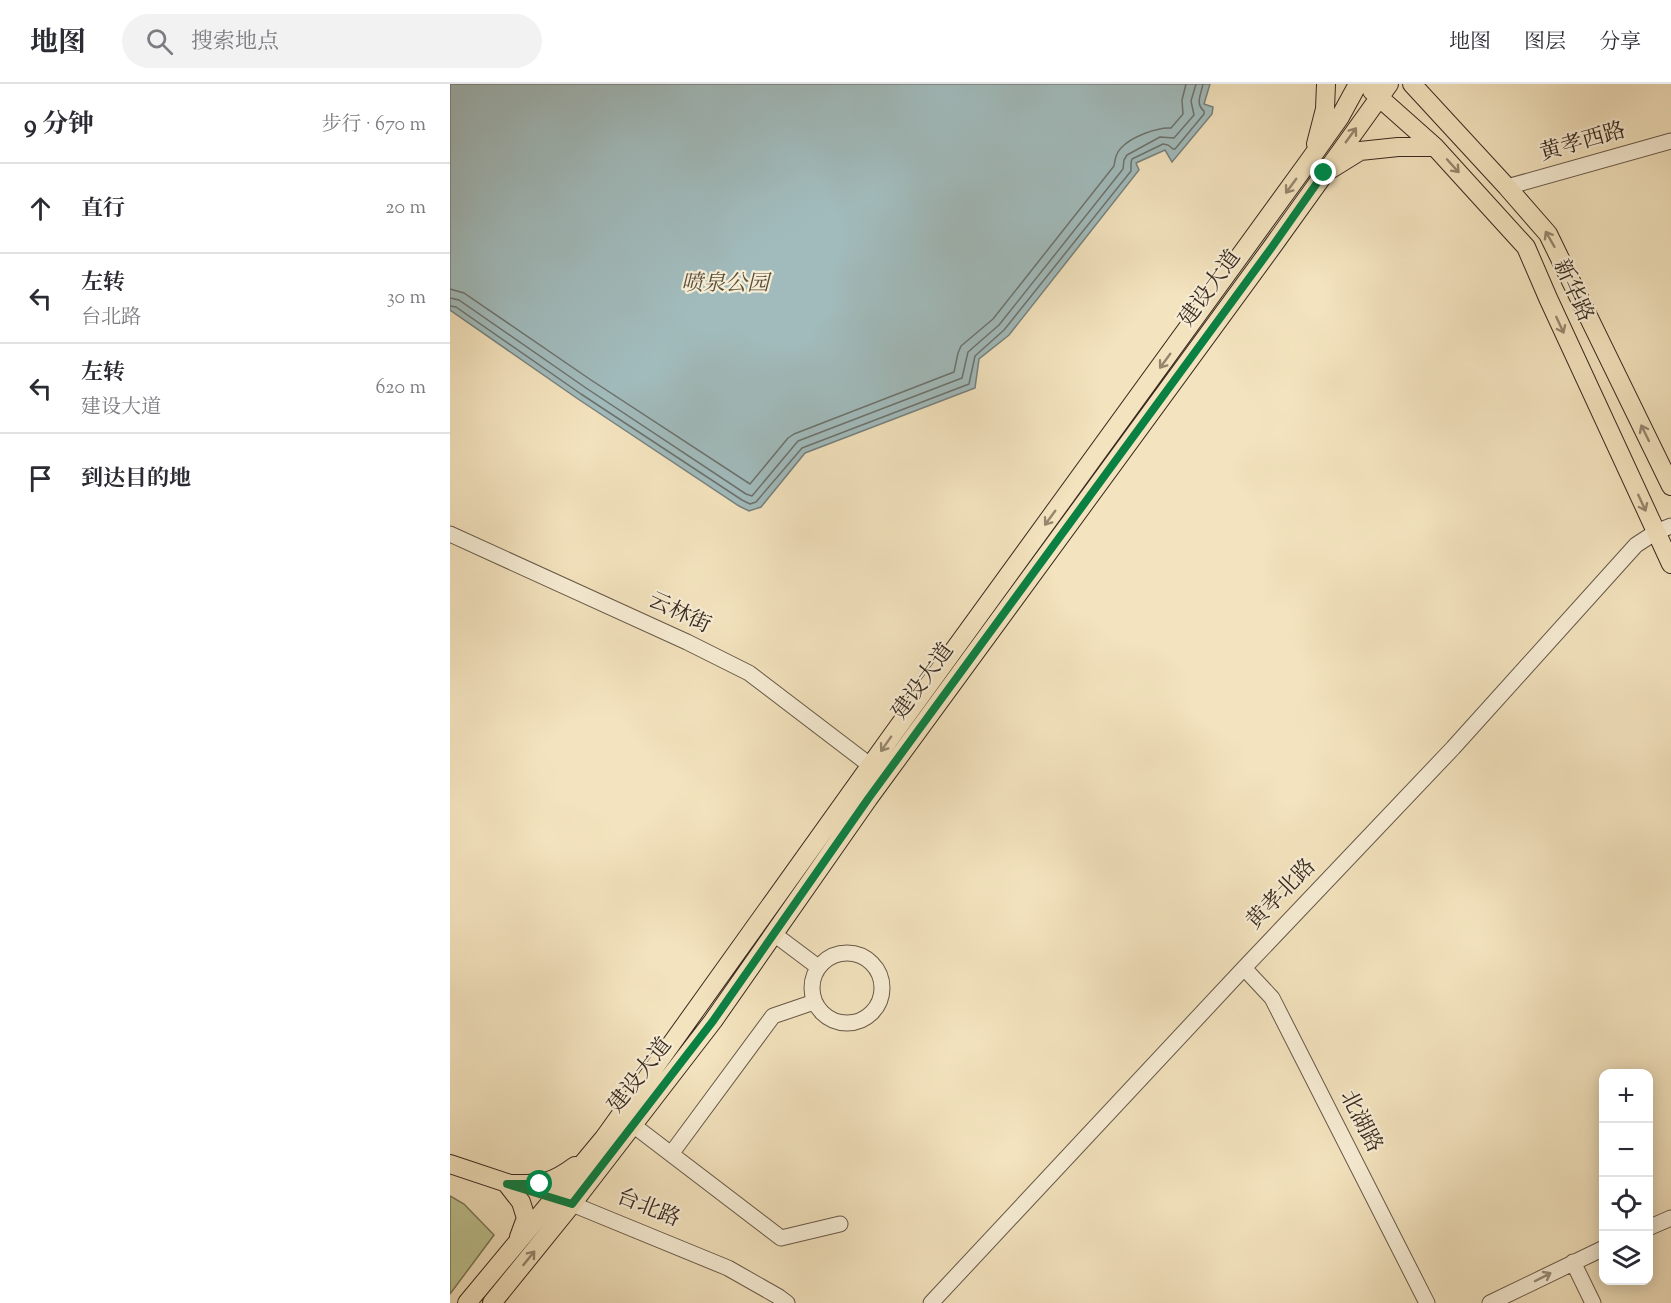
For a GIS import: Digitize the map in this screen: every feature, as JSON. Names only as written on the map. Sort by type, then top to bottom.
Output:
[{"type":"main road","points":[[1311,158],[1325,109],[1326,84]]},
{"type":"main road","name":"建设大道","points":[[466,1303],[604,1138],[1311,158],[1340,117],[1358,84]]},
{"type":"main road","name":"新华路","points":[[1364,84],[1384,91],[1526,246],[1553,309],[1663,529],[1671,564]]},
{"type":"main road","name":"新华路","points":[[1412,84],[1548,234],[1671,486]]},
{"type":"main road","points":[[1431,84],[1449,125]]},
{"type":"main road","name":"建设大道","points":[[492,1303],[572,1204],[713,1021],[868,799],[1384,91]]},
{"type":"main road","points":[[1324,173],[1360,151],[1398,147],[1435,147]]},
{"type":"main road","points":[[507,1184],[540,1184],[560,1177],[578,1164],[604,1138]]},
{"type":"main road","name":"台北路","points":[[450,1164],[572,1204]]},
{"type":"main road","points":[[507,1184],[521,1202],[526,1218],[516,1244]]},
{"type":"street","name":"黄孝西路","points":[[1507,187],[1671,141]]},
{"type":"street","name":"黄孝北路","points":[[931,1303],[1453,748],[1636,545],[1663,529]]},
{"type":"street","name":"云林街","points":[[450,534],[687,642],[749,673],[871,766]]},
{"type":"street","points":[[774,934],[818,967]]},
{"type":"street","points":[[849,952],[869,960],[877,969],[882,990],[879,1001],[865,1018],[842,1023],[820,1012],[814,1002],[811,990],[813,978],[818,967],[826,958],[838,953],[849,952]]},
{"type":"street","name":"北湖路","points":[[1244,968],[1272,998],[1427,1303]]},
{"type":"street","points":[[671,1154],[773,1016],[814,1002]]},
{"type":"street","points":[[633,1125],[781,1238],[840,1224]]},
{"type":"street","name":"台北路","points":[[572,1204],[728,1268],[787,1303]]},
{"type":"street","points":[[1653,1226],[1671,1218]]},
{"type":"street","points":[[1490,1303],[1599,1250]]},
{"type":"street","points":[[1573,1262],[1593,1303]]},
{"type":"green space","points":[[450,1196],[464,1204],[494,1235],[450,1294]]},
{"type":"water","name":"喷泉公园","points":[[450,84],[1210,84],[1204,104],[1213,107],[1212,114],[1172,162],[1165,150],[1136,163],[1139,170],[1009,335],[979,359],[975,388],[805,453],[761,507],[749,511],[578,399],[450,310]]},
{"type":"route","points":[[540,1184],[507,1184],[572,1204],[713,1021],[868,799],[1324,173]]}]
